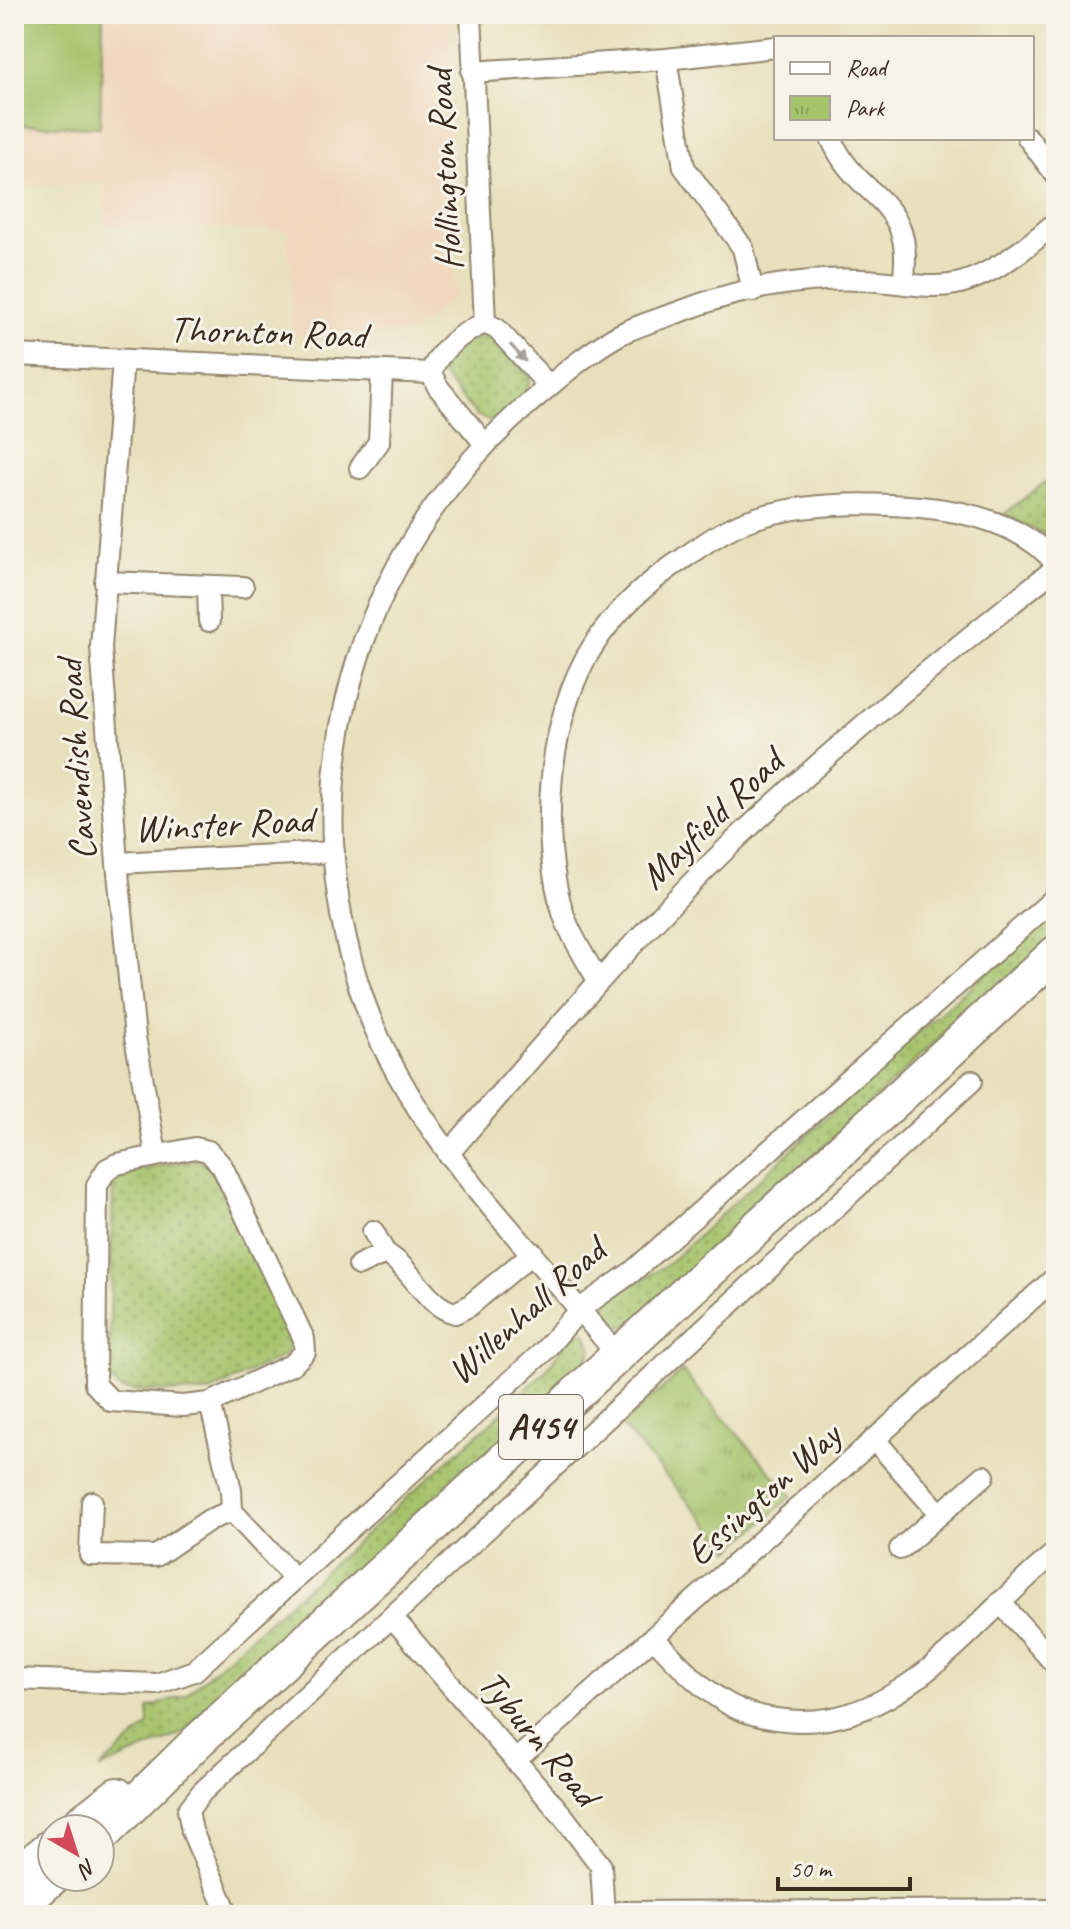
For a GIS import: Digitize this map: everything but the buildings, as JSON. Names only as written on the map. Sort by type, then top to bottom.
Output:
[{"type":"highway","name":"A454","points":[[116,1821],[200,1739],[1056,953]]},
{"type":"highway","name":"A454","points":[[96,1813],[200,1739]]},
{"type":"highway","points":[[18,1891],[36,1867]]},
{"type":"street","name":"Hollington Road","points":[[471,14],[485,323]]},
{"type":"street","points":[[472,72],[666,59],[774,47]]},
{"type":"street","points":[[666,59],[684,167],[743,248],[753,291]]},
{"type":"street","points":[[832,140],[843,161],[900,222],[907,257],[903,283]]},
{"type":"street","points":[[1030,140],[1056,175]]},
{"type":"street","points":[[617,1355],[448,1154],[398,1072],[364,1001],[346,934],[334,852],[331,780],[345,702],[373,610],[426,516],[484,443],[549,386],[623,332],[709,301],[833,279],[957,284],[987,272],[1056,222]]},
{"type":"street","name":"Hollington Road","points":[[431,373],[435,360],[470,329],[485,323],[497,329],[549,386]]},
{"type":"street","name":"Thornton Road","points":[[14,355],[431,373]]},
{"type":"street","name":"Cavendish Road","points":[[123,360],[101,647],[117,863],[135,1037],[156,1154]]},
{"type":"street","points":[[360,468],[379,442],[382,371]]},
{"type":"street","points":[[431,373],[438,387],[484,443]]},
{"type":"street","points":[[598,980],[564,916],[559,894],[552,840],[554,765],[559,731],[587,656],[619,612],[650,583],[702,545],[744,522],[805,507],[899,505],[946,509],[1034,540],[1056,566]]},
{"type":"street","name":"Mayfield Road","points":[[448,1154],[598,980],[728,847],[818,763],[918,677],[1056,566]]},
{"type":"street","points":[[105,582],[243,587]]},
{"type":"street","points":[[208,587],[209,621]]},
{"type":"street","name":"Winster Road","points":[[117,863],[334,852]]},
{"type":"street","name":"Willenhall Road","points":[[14,1679],[157,1684],[184,1677],[544,1351],[580,1309],[632,1272],[1056,897]]},
{"type":"street","points":[[228,1915],[192,1831],[188,1810],[202,1792],[972,1081]]},
{"type":"street","points":[[896,1099],[922,1127]]},
{"type":"street","points":[[195,1148],[208,1151],[222,1166],[304,1339],[305,1352],[293,1364],[210,1403],[183,1406],[111,1401],[95,1384],[97,1185],[107,1169],[156,1154],[195,1148]]},
{"type":"street","points":[[373,1231],[385,1253],[405,1268],[432,1301],[455,1313],[469,1306],[533,1253]]},
{"type":"street","points":[[359,1265],[385,1253]]},
{"type":"street","name":"Essington Way","points":[[515,1761],[1056,1277]]},
{"type":"street","points":[[210,1403],[231,1490],[232,1511],[295,1579]]},
{"type":"street","points":[[874,1439],[940,1514]]},
{"type":"street","points":[[900,1549],[984,1476]]},
{"type":"street","points":[[92,1502],[90,1555],[103,1556],[156,1556],[209,1520],[232,1511]]},
{"type":"street","points":[[654,1638],[698,1682],[732,1706],[769,1718],[818,1720],[879,1704],[917,1678],[1056,1552]]},
{"type":"street","points":[[1000,1602],[1056,1665]]},
{"type":"street","name":"Tyburn Road","points":[[393,1618],[601,1866],[604,1915]]},
{"type":"street","points":[[619,1915],[1056,1913]]},
{"type":"shaded area","points":[[14,14],[449,14],[455,296],[411,333],[292,335],[288,231],[104,224],[105,183],[14,186]]},
{"type":"green space","points":[[14,14],[103,14],[100,127],[14,125]]},
{"type":"green space","points":[[480,337],[492,337],[530,378],[522,399],[493,422],[476,415],[441,374],[455,351]]},
{"type":"green space","points":[[1056,474],[1056,541],[1004,514]]},
{"type":"green space","points":[[1056,911],[1056,935],[940,1038],[635,1322],[618,1328],[609,1319],[606,1301],[668,1264],[913,1037]]},
{"type":"green space","points":[[196,1160],[210,1166],[290,1334],[287,1354],[208,1393],[122,1390],[109,1380],[113,1184],[131,1171]]},
{"type":"green space","points":[[572,1333],[586,1333],[592,1348],[587,1365],[183,1733],[99,1769],[149,1725],[148,1708],[186,1695],[498,1416],[547,1369]]},
{"type":"green space","points":[[682,1371],[792,1496],[731,1550],[621,1425]]}]
